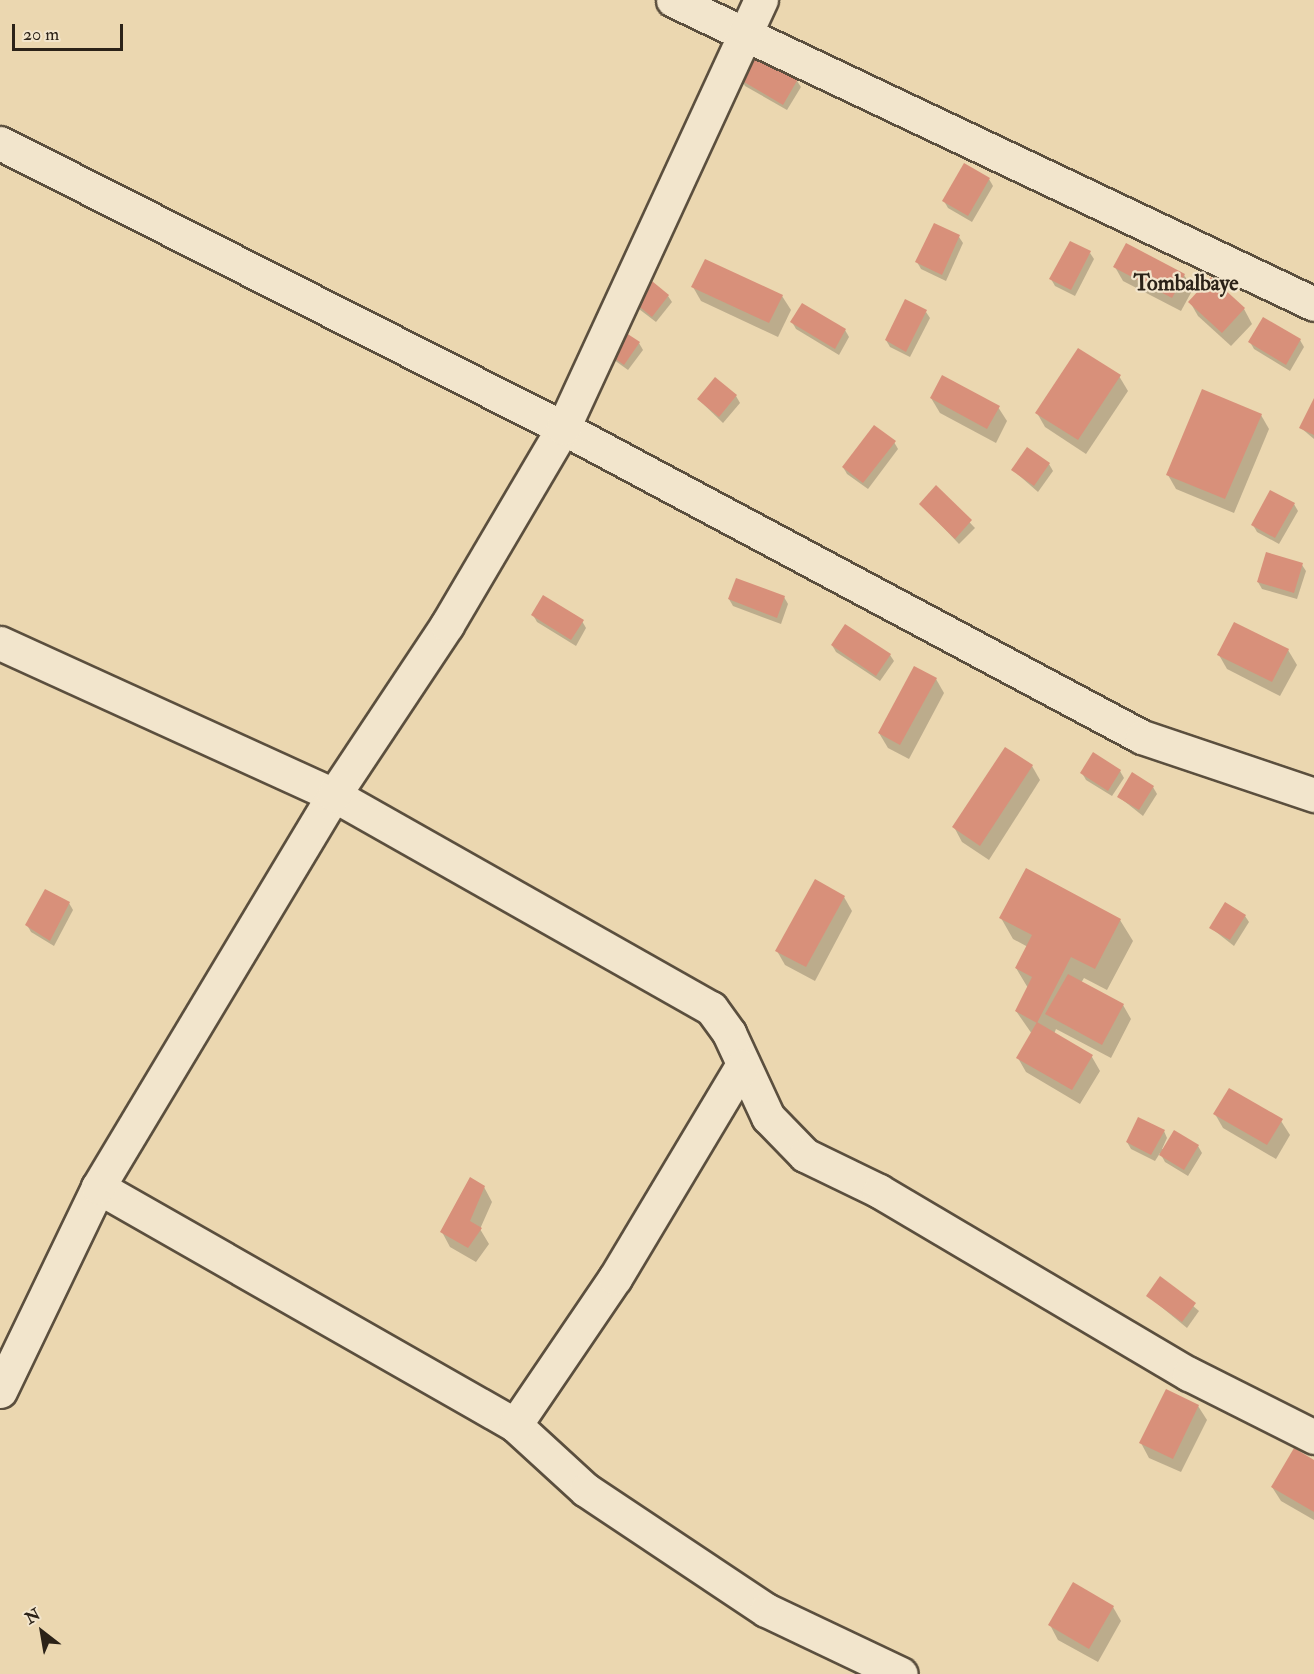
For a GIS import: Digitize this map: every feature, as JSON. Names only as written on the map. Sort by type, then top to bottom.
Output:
[{"type":"street","points":[[673,0],[1314,304]]},
{"type":"street","points":[[0,1391],[98,1187],[334,795],[447,625],[563,428],[743,33],[761,0]]},
{"type":"street","points":[[0,143],[563,428],[1142,737],[1314,795]]},
{"type":"street","points":[[0,644],[334,795],[711,1008],[729,1033],[768,1117],[805,1155],[879,1191],[1189,1374],[1314,1437]]},
{"type":"street","points":[[516,1425],[615,1278],[742,1065]]},
{"type":"street","points":[[98,1187],[516,1425],[586,1490],[766,1610],[901,1674]]},
{"type":"building","points":[[754,53],[798,79],[783,105],[739,79]]},
{"type":"building","points":[[964,163],[990,178],[968,216],[942,201]]},
{"type":"building","points":[[934,223],[960,235],[942,275],[915,262]]},
{"type":"building","points":[[1070,241],[1091,251],[1071,290],[1049,279]]},
{"type":"building","points":[[1126,243],[1185,274],[1172,298],[1113,267]]},
{"type":"building","points":[[705,259],[783,295],[769,323],[691,287]]},
{"type":"building","points":[[647,277],[669,295],[652,317],[630,299]]},
{"type":"building","points":[[1211,277],[1245,308],[1222,333],[1188,302]]},
{"type":"building","points":[[905,299],[927,310],[906,352],[885,340]]},
{"type":"building","points":[[802,303],[846,329],[835,349],[790,322]]},
{"type":"building","points":[[1263,317],[1301,339],[1286,365],[1248,342]]},
{"type":"building","points":[[620,329],[640,342],[624,365],[604,351]]},
{"type":"building","points":[[1078,348],[1121,375],[1078,440],[1035,413]]},
{"type":"building","points":[[942,375],[1000,406],[987,429],[930,398]]},
{"type":"building","points":[[715,377],[737,395],[719,417],[697,399]]},
{"type":"building","points":[[1202,389],[1262,414],[1225,499],[1166,475]]},
{"type":"building","points":[[1314,398],[1314,435],[1299,428]]},
{"type":"building","points":[[874,425],[896,441],[863,483],[842,467]]},
{"type":"building","points":[[1027,447],[1050,463],[1034,486],[1011,470]]},
{"type":"building","points":[[936,485],[972,520],[955,539],[919,504]]},
{"type":"building","points":[[1270,490],[1295,503],[1275,538],[1251,525]]},
{"type":"building","points":[[1266,552],[1303,563],[1294,593],[1257,582]]},
{"type":"building","points":[[736,578],[785,596],[777,618],[728,599]]},
{"type":"building","points":[[543,595],[584,620],[571,640],[531,615]]},
{"type":"building","points":[[1234,622],[1289,649],[1272,682],[1217,655]]},
{"type":"building","points":[[845,624],[891,654],[876,676],[831,645]]},
{"type":"building","points":[[914,666],[937,678],[900,745],[878,733]]},
{"type":"building","points":[[1005,747],[1033,765],[980,846],[952,827]]},
{"type":"building","points":[[1093,752],[1121,770],[1108,791],[1080,773]]},
{"type":"building","points":[[1132,772],[1154,786],[1139,810],[1117,797]]},
{"type":"building","points":[[1026,868],[1121,919],[1095,969],[1071,957],[1037,1023],[1015,1011],[1032,977],[1015,968],[1032,935],[999,918]]},
{"type":"building","points":[[815,879],[845,896],[806,967],[775,951]]},
{"type":"building","points":[[45,889],[70,902],[50,941],[25,925]]},
{"type":"building","points":[[1225,902],[1246,915],[1230,940],[1209,928]]},
{"type":"building","points":[[1068,974],[1124,1004],[1102,1045],[1045,1014]]},
{"type":"building","points":[[1037,1022],[1093,1055],[1072,1090],[1016,1058]]},
{"type":"building","points":[[1229,1088],[1283,1119],[1267,1145],[1213,1114]]},
{"type":"building","points":[[1138,1117],[1165,1130],[1151,1155],[1126,1142]]},
{"type":"building","points":[[1174,1130],[1199,1145],[1184,1170],[1159,1155]]},
{"type":"building","points":[[470,1177],[485,1186],[470,1221],[482,1228],[468,1248],[440,1232]]},
{"type":"building","points":[[1160,1276],[1196,1303],[1182,1322],[1146,1296]]},
{"type":"building","points":[[1166,1389],[1199,1405],[1173,1459],[1139,1443]]},
{"type":"building","points":[[1294,1448],[1314,1460],[1314,1512],[1271,1487]]},
{"type":"building","points":[[1073,1582],[1114,1606],[1089,1649],[1048,1625]]},
{"type":"district","name":"Tombalbaye","points":[[1186,284]]}]
